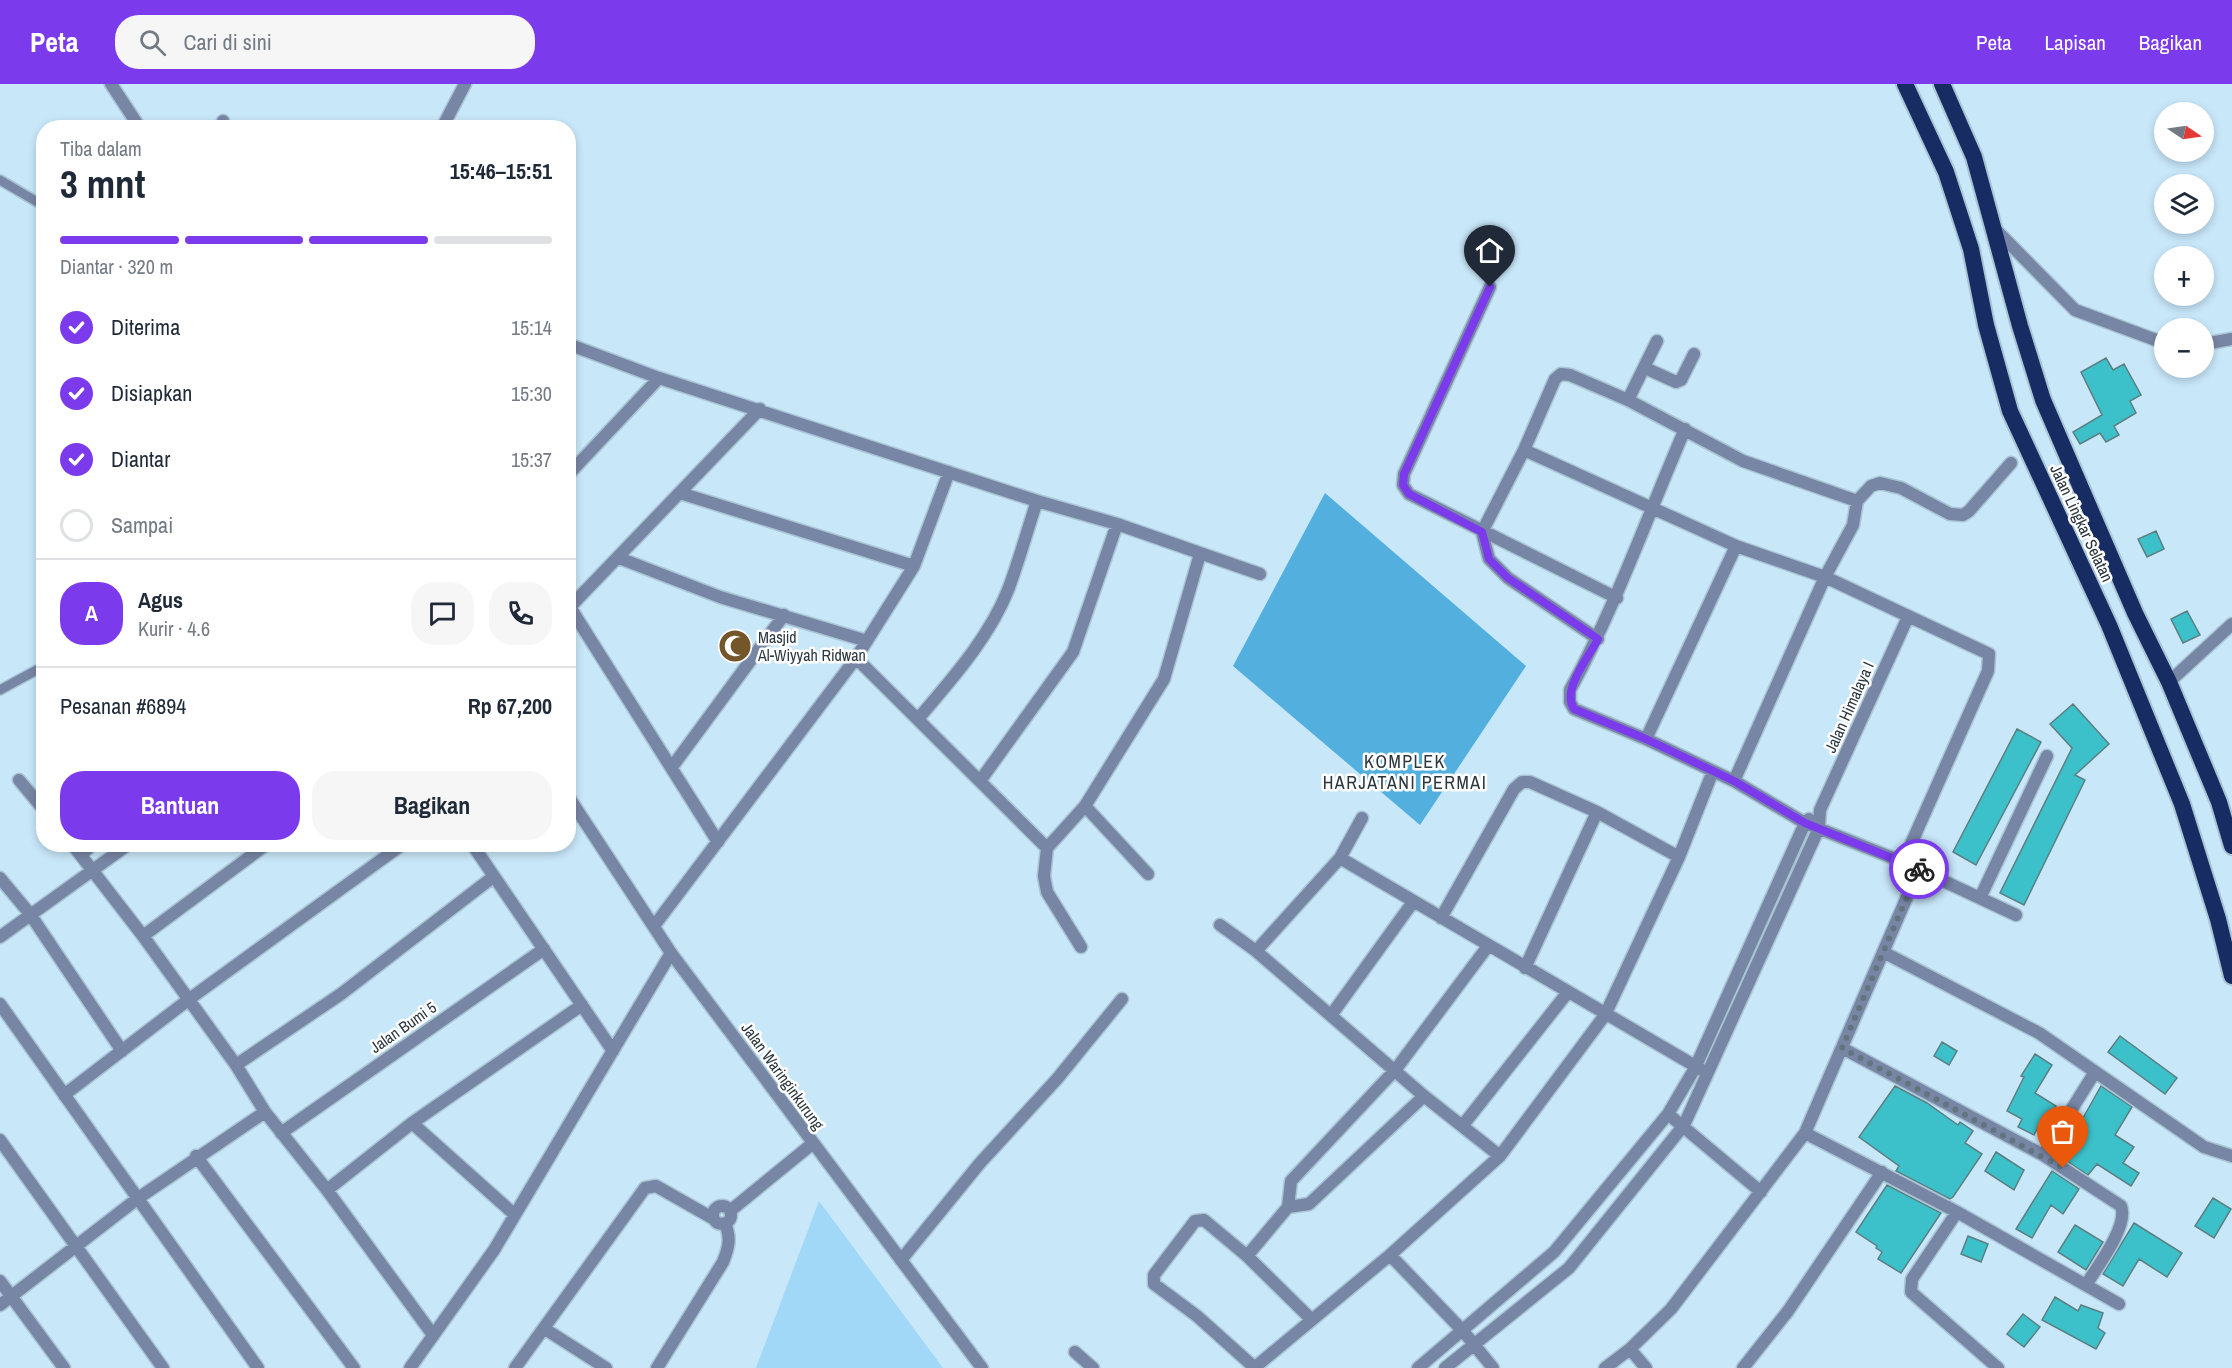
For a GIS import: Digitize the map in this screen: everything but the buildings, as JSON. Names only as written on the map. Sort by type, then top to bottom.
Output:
[{"type":"highway","name":"Jalan Lingkar Selatan","points":[[1905,84],[1946,172],[1971,249],[1986,325],[2010,411],[2109,625],[2182,804],[2218,919],[2232,976]]},
{"type":"highway","name":"Jalan Lingkar Selatan","points":[[1942,84],[1974,157],[2019,326],[2043,400],[2135,613],[2169,682],[2219,802],[2232,846]]},
{"type":"highway","points":[[2109,625],[2135,613]]},
{"type":"street","points":[[112,84],[135,120]]},
{"type":"street","points":[[446,120],[465,84]]},
{"type":"street","points":[[1995,229],[2075,310],[2154,339]]},
{"type":"street","points":[[1490,287],[1404,474],[1403,485],[1409,494],[1617,598]]},
{"type":"street","points":[[2214,342],[2232,339]]},
{"type":"street","points":[[1628,400],[1657,341]]},
{"type":"street","points":[[576,350],[1037,501],[1117,524],[1260,574]]},
{"type":"street","points":[[1645,368],[1676,382],[1681,380],[1694,354]]},
{"type":"street","points":[[1598,639],[1508,578],[1489,559],[1482,532],[1524,450],[1555,379],[1562,374],[1628,400],[1743,461],[1857,501]]},
{"type":"street","points":[[576,466],[659,378]]},
{"type":"street","points":[[576,600],[760,409]]},
{"type":"street","points":[[1685,429],[1651,508],[1617,598],[1570,690],[1570,702],[1574,709],[1646,739],[1734,781],[1805,823],[1903,862],[2016,915]]},
{"type":"street","points":[[1524,450],[1736,546],[1825,578],[1985,650],[1991,658],[1988,671],[1903,862]]},
{"type":"street","points":[[1734,781],[1825,578],[1850,532],[1857,501],[1871,486],[1880,483],[1901,488],[1950,514],[1963,515],[2011,463]]},
{"type":"street","points":[[654,926],[856,658],[914,566],[949,472]]},
{"type":"street","points":[[680,493],[914,566]]},
{"type":"street","points":[[918,719],[957,672],[991,623],[1008,591],[1037,501]]},
{"type":"street","points":[[980,781],[1073,652],[1117,524]]},
{"type":"street","points":[[1646,739],[1736,546]]},
{"type":"street","points":[[1081,947],[1047,892],[1044,876],[1047,848],[1085,806],[1164,679],[1200,554]]},
{"type":"street","points":[[618,558],[720,597],[867,641]]},
{"type":"street","points":[[672,767],[784,615]]},
{"type":"street","name":"Jalan Himalaya I","points":[[1820,810],[1908,617]]},
{"type":"street","points":[[576,618],[718,842]]},
{"type":"street","points":[[2169,682],[2232,624]]},
{"type":"street","points":[[856,658],[1047,848]]},
{"type":"street","points":[[1980,898],[2047,756]]},
{"type":"street","points":[[1312,1320],[1247,1256],[1200,1219],[1195,1221],[1153,1280],[1254,1368],[1312,1320],[1390,1255],[1500,1156],[1605,1016],[1679,857],[1713,771]]},
{"type":"street","points":[[19,780],[36,800]]},
{"type":"street","points":[[1441,918],[1514,789],[1522,782],[1530,782],[1597,812],[1679,857]]},
{"type":"street","points":[[1085,806],[1148,874]]},
{"type":"street","name":"Jalan Waringinkurung","points":[[576,808],[671,952],[812,1144],[982,1368]]},
{"type":"street","points":[[1418,1368],[1554,1252],[1668,1114],[1695,1068],[1805,823],[1820,810]]},
{"type":"street","points":[[1445,1368],[1569,1268],[1684,1125],[1819,828],[1820,810]]},
{"type":"street","points":[[1525,968],[1597,812]]},
{"type":"street","points":[[1256,951],[1340,858],[1362,818]]},
{"type":"street","points":[[79,852],[236,1065],[265,1112],[327,1190],[433,1335]]},
{"type":"street","points":[[81,855],[84,852]]},
{"type":"street","points":[[0,937],[118,852]]},
{"type":"street","points":[[142,936],[256,852]]},
{"type":"street","points":[[64,1095],[188,1000],[392,852]]},
{"type":"street","points":[[477,852],[613,1051]]},
{"type":"street","points":[[1340,858],[1605,1016],[1695,1068],[1708,1073]]},
{"type":"street","points":[[1605,1368],[1630,1349],[1671,1309],[1805,1133],[1919,869]]},
{"type":"street","points":[[236,1065],[341,994],[493,877]]},
{"type":"street","points":[[0,878],[31,915],[122,1051]]},
{"type":"street","points":[[1332,1014],[1413,902]]},
{"type":"street","points":[[1220,925],[1256,951],[1396,1069],[1424,1096],[1500,1156]]},
{"type":"street","points":[[1247,1256],[1288,1207],[1291,1181],[1396,1069],[1488,946]]},
{"type":"street","name":"Jalan Bumi 5","points":[[281,1133],[544,949]]},
{"type":"street","points":[[410,1368],[515,1215],[671,952]]},
{"type":"street","points":[[1884,952],[2040,1034],[2204,1147],[2232,1156]]},
{"type":"street","points":[[1462,1125],[1568,992]]},
{"type":"street","points":[[901,1260],[980,1163],[1057,1079],[1122,999]]},
{"type":"street","points":[[0,1004],[258,1368]]},
{"type":"street","points":[[327,1190],[412,1122],[582,1005]]},
{"type":"street","points":[[1842,1048],[2043,1155],[2121,1206],[2123,1211],[2120,1227],[2086,1285]]},
{"type":"street","points":[[2043,1155],[2095,1072]]},
{"type":"street","points":[[1288,1207],[1309,1204],[1424,1096]]},
{"type":"street","points":[[0,1305],[75,1245],[196,1156],[265,1112]]},
{"type":"street","points":[[1668,1114],[1684,1125],[1761,1192]]},
{"type":"street","points":[[412,1122],[515,1215]]},
{"type":"street","points":[[1805,1133],[1957,1212],[2119,1304]]},
{"type":"street","points":[[0,1140],[163,1368]]},
{"type":"street","points":[[657,1368],[723,1262],[729,1247],[729,1234],[714,1211],[719,1206],[730,1211],[812,1144]]},
{"type":"street","points":[[196,1156],[354,1368]]},
{"type":"street","points":[[1743,1368],[1788,1311],[1882,1173]]},
{"type":"street","points":[[515,1368],[645,1188],[656,1186],[719,1221]]},
{"type":"street","points":[[1957,1212],[1912,1279],[1911,1292],[1998,1368]]},
{"type":"street","points":[[1390,1255],[1463,1331],[1493,1368]]},
{"type":"street","points":[[0,1281],[64,1368]]},
{"type":"street","points":[[545,1329],[606,1368]]},
{"type":"street","points":[[1630,1349],[1646,1368]]},
{"type":"street","points":[[1075,1352],[1093,1368]]},
{"type":"lane","points":[[0,180],[36,201]]},
{"type":"lane","points":[[0,690],[36,670]]},
{"type":"shaded area","points":[[1325,493],[1526,666],[1420,825],[1233,666]]},
{"type":"shaded area","points":[[819,1201],[943,1368],[756,1368]]},
{"type":"way so far","points":[[1919,869],[1842,1048],[2043,1155],[2063,1168]]},
{"type":"place","name":"Masjid Al-Wiyyah Ridwan","points":[[735,646]]},
{"type":"district","name":"KOMPLEK HARJATANI PERMAI","points":[[1405,772]]},
{"type":"route","points":[[1490,287],[1404,474],[1403,485],[1409,494],[1482,532],[1489,559],[1508,578],[1598,639],[1570,690],[1570,702],[1574,709],[1646,739],[1734,781],[1805,823],[1919,869]]}]
